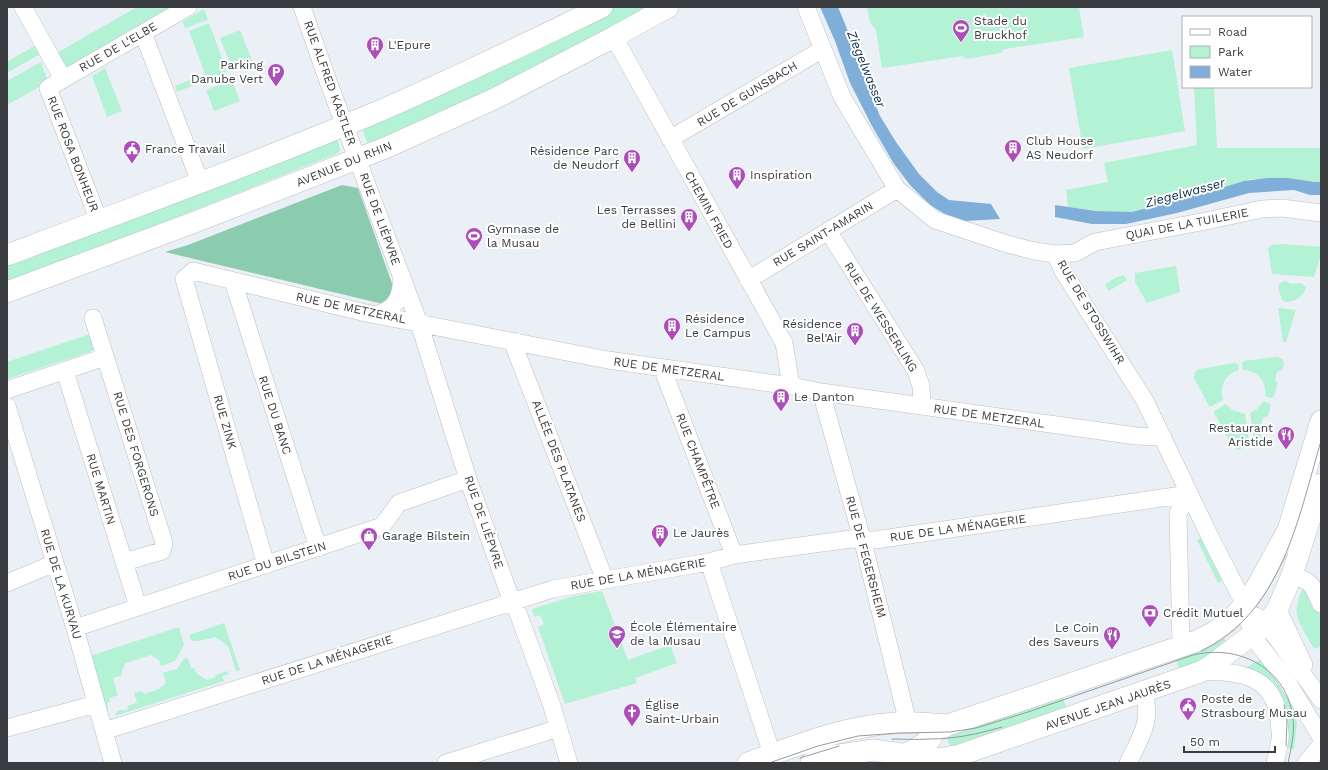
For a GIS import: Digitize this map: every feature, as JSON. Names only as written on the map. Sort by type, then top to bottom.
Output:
[{"type":"main road","points":[[7,255],[200,182],[345,124],[510,52],[602,7]]},
{"type":"main road","name":"AVENUE DU RHIN","points":[[7,292],[195,222],[385,148],[494,99],[614,37],[668,7]]},
{"type":"main road","points":[[903,759],[930,740],[934,733],[948,725],[1197,641],[1216,631],[1231,619],[1245,605],[1288,530],[1321,421]]},
{"type":"main road","points":[[1265,623],[1292,575],[1321,484]]},
{"type":"main road","name":"AVENUE JEAN JAURÈS","points":[[811,763],[833,756],[873,750],[903,759],[939,761],[960,755],[1200,672],[1212,665],[1265,623]]},
{"type":"main road","points":[[748,763],[836,732],[860,727],[895,723],[948,725]]},
{"type":"main road","points":[[930,740],[939,761]]},
{"type":"street","points":[[23,7],[63,79]]},
{"type":"street","name":"RUE ALFRED KASTLER","points":[[302,7],[358,159]]},
{"type":"street","name":"RUE DE STOSSWIHR","points":[[806,7],[842,97],[897,189],[935,220],[1004,243],[1034,251],[1055,254],[1063,271],[1145,401],[1211,539],[1245,605],[1265,623]]},
{"type":"street","name":"RUE DE L'ELBE","points":[[48,88],[143,33],[178,9]]},
{"type":"street","points":[[143,33],[200,182]]},
{"type":"street","name":"CHEMIN FRIED","points":[[614,37],[784,343],[791,386]]},
{"type":"street","name":"RUE DE GUNSBACH","points":[[670,139],[823,49]]},
{"type":"street","name":"RUE ROSA BONHEUR","points":[[48,88],[99,221]]},
{"type":"street","name":"RUE DE LIÈPVRE","points":[[358,159],[418,323],[468,479],[512,602],[521,620],[551,703],[569,763]]},
{"type":"street","name":"RUE SAINT-AMARIN","points":[[748,280],[897,189]]},
{"type":"street","name":"QUAI DE LA TUILERIE","points":[[1055,254],[1075,253],[1095,242],[1262,209],[1282,208],[1321,212]]},
{"type":"street","name":"RUE DE WESSERLING","points":[[828,231],[916,371],[921,386],[922,406]]},
{"type":"street","name":"RUE DE METZERAL","points":[[184,280],[193,271],[377,315],[608,360],[791,386],[821,392],[1136,436],[1163,437]]},
{"type":"street","name":"RUE ZINK","points":[[184,280],[266,565]]},
{"type":"street","name":"RUE DE LIÈPVRE","points":[[377,315],[394,306],[400,295],[402,280]]},
{"type":"street","name":"RUE DU BANC","points":[[233,281],[318,548]]},
{"type":"street","name":"RUE DES FORGERONS","points":[[93,318],[164,543],[162,551],[124,562]]},
{"type":"street","name":"ALLÉE DES PLATANES","points":[[512,341],[605,580]]},
{"type":"street","points":[[7,390],[105,357]]},
{"type":"street","name":"RUE CHAMPÊTRE","points":[[662,368],[734,555]]},
{"type":"street","name":"RUE MARTIN","points":[[65,371],[138,607]]},
{"type":"street","name":"RUE DE FEGERSHEIM","points":[[821,392],[862,540],[908,723]]},
{"type":"street","name":"RUE DE LA KURVAU","points":[[7,406],[55,563],[113,763]]},
{"type":"street","name":"RUE DU BILSTEIN","points":[[74,628],[382,526],[399,503],[468,479]]},
{"type":"street","points":[[1181,646],[1178,513],[1189,494]]},
{"type":"street","name":"RUE DE LA MÉNAGERIE","points":[[104,730],[553,589],[709,562],[734,555],[851,539],[875,540],[1189,494]]},
{"type":"street","points":[[709,562],[772,754]]},
{"type":"street","points":[[7,583],[55,563]]},
{"type":"street","points":[[1292,575],[1302,579],[1312,586],[1321,604]]},
{"type":"street","points":[[1265,623],[1321,700]]},
{"type":"street","points":[[1265,623],[1260,646],[1285,678],[1321,737]]},
{"type":"street","points":[[1200,672],[1227,672],[1245,675],[1252,677],[1265,688],[1275,702],[1278,712],[1280,738],[1275,763]]},
{"type":"street","points":[[1128,763],[1146,726],[1147,704],[1144,692]]},
{"type":"street","points":[[7,728],[96,704]]},
{"type":"street","points":[[446,763],[559,728]]},
{"type":"street","points":[[1306,763],[1321,745]]},
{"type":"street","points":[[1312,763],[1321,759]]},
{"type":"green space","points":[[137,7],[167,7],[170,13],[66,72],[55,54]]},
{"type":"green space","points":[[611,7],[656,7],[563,58],[370,144],[367,142],[362,129]]},
{"type":"green space","name":"Stade du Bruckhof","points":[[867,7],[1079,7],[1084,37],[1004,49],[1001,53],[966,59],[963,56],[882,68],[876,30],[870,23]]},
{"type":"green space","points":[[204,9],[208,20],[185,28],[182,22]]},
{"type":"green space","points":[[209,23],[227,72],[177,92],[175,86],[205,74],[189,31]]},
{"type":"green space","points":[[240,30],[253,63],[233,70],[220,38]]},
{"type":"green space","points":[[36,45],[40,54],[7,73],[7,62]]},
{"type":"green space","points":[[1172,50],[1185,131],[1083,149],[1069,68]]},
{"type":"green space","points":[[41,62],[48,82],[7,105],[7,81]]},
{"type":"green space","points":[[105,68],[122,111],[107,117],[92,76]]},
{"type":"green space","points":[[232,80],[240,101],[214,111],[206,90]]},
{"type":"green space","points":[[1194,88],[1214,88],[1217,148],[1321,148],[1321,182],[1288,178],[1252,179],[1221,188],[1188,195],[1132,212],[1108,212],[1068,207],[1066,190],[1108,182],[1104,163],[1197,145]]},
{"type":"green space","points":[[336,137],[340,151],[336,154],[167,221],[132,239],[7,285],[7,260]]},
{"type":"green space","points":[[342,185],[358,188],[394,289],[383,304],[165,252],[188,245]]},
{"type":"green space","points":[[1282,244],[1321,247],[1321,255],[1314,277],[1272,274],[1268,248],[1271,245]]},
{"type":"green space","points":[[1176,266],[1180,292],[1147,303],[1135,282],[1135,273]]},
{"type":"green space","points":[[1124,275],[1127,280],[1109,291],[1105,285],[1115,278]]},
{"type":"green space","points":[[1285,281],[1292,284],[1301,283],[1306,287],[1305,291],[1298,298],[1285,302],[1282,300],[1278,287],[1280,283]]},
{"type":"green space","points":[[1278,308],[1296,310],[1286,342],[1283,342]]},
{"type":"green space","points":[[90,334],[95,350],[7,379],[7,362]]},
{"type":"green space","points":[[1278,357],[1283,360],[1284,365],[1282,370],[1277,372],[1275,380],[1278,383],[1272,398],[1265,396],[1265,386],[1263,381],[1253,372],[1243,370],[1242,363],[1244,361]]},
{"type":"green space","points":[[1235,363],[1238,365],[1239,370],[1230,374],[1224,381],[1222,390],[1223,400],[1209,406],[1194,378],[1195,372],[1199,369]]},
{"type":"green space","points":[[1264,401],[1271,404],[1268,416],[1263,418],[1260,426],[1263,429],[1259,442],[1257,443],[1254,440],[1250,413],[1257,409]]},
{"type":"green space","points":[[1226,404],[1232,410],[1245,414],[1249,441],[1248,444],[1239,450],[1233,447],[1214,413],[1214,411]]},
{"type":"green space","points":[[1201,538],[1222,581],[1218,583],[1197,540]]},
{"type":"green space","points":[[1304,585],[1321,606],[1321,646],[1314,649],[1299,623],[1297,611],[1298,601]]},
{"type":"green space","points":[[602,591],[628,660],[670,645],[677,663],[635,678],[637,683],[565,704],[538,627],[544,624],[540,615],[534,617],[532,609],[574,596]]},
{"type":"green space","points":[[224,623],[240,670],[236,671],[228,646],[215,637],[192,641],[189,635]]},
{"type":"green space","points":[[179,627],[184,645],[175,661],[161,666],[159,660],[151,655],[126,663],[122,670],[122,675],[113,678],[118,695],[109,698],[110,702],[107,703],[107,711],[90,656]]},
{"type":"green space","points":[[1223,637],[1229,645],[1181,674],[1174,655]]},
{"type":"green space","points":[[188,658],[191,668],[194,668],[197,674],[207,680],[216,677],[215,675],[228,671],[229,674],[222,676],[224,681],[115,716],[117,711],[128,709],[127,706],[137,703],[134,693],[142,691],[144,694],[159,689],[166,683],[163,673],[177,669],[184,659]]},
{"type":"green space","points":[[1262,658],[1293,703],[1297,723],[1294,749],[1282,747],[1282,714],[1244,669]]},
{"type":"green space","points":[[1063,698],[1066,707],[951,748],[948,742],[947,736]]},
{"type":"water","points":[[820,7],[838,7],[859,58],[880,116],[896,142],[919,174],[937,192],[949,200],[991,204],[1000,219],[965,221],[945,214],[930,205],[910,185],[894,164],[850,83],[835,41]]},
{"type":"water","name":"Ziegelwasser","points":[[1267,178],[1288,178],[1321,182],[1321,195],[1310,195],[1294,190],[1249,193],[1177,213],[1126,224],[1092,224],[1055,217],[1055,205],[1096,211],[1132,212],[1188,195],[1221,188],[1244,181]]},
{"type":"tram line","points":[[1201,651],[1228,634],[1251,613],[1268,588],[1283,561],[1294,531],[1321,441]]},
{"type":"tram line","points":[[769,763],[818,746],[858,736],[899,733],[950,732],[976,728],[1028,712],[1193,655],[1210,652],[1227,653],[1243,657],[1258,664],[1271,673],[1281,686],[1289,700],[1293,718],[1293,735],[1288,763]]},
{"type":"tram line","points":[[1284,705],[1287,721],[1286,746]]},
{"type":"tram line","points":[[892,739],[948,738],[975,734],[1002,727]]},
{"type":"tram line","points":[[800,758],[839,746]]},
{"type":"place","name":"Stade du Bruckhof","points":[[961,43]]},
{"type":"place","name":"L'Epure","points":[[375,60]]},
{"type":"place","name":"Parking Danube Vert","points":[[276,87]]},
{"type":"place","name":"Club House AS Neudorf","points":[[1013,163]]},
{"type":"place","name":"France Travail","points":[[132,164]]},
{"type":"place","name":"Résidence Parc de Neudorf","points":[[632,173]]},
{"type":"place","name":"Inspiration","points":[[737,190]]},
{"type":"place","name":"Les Terrasses de Bellini","points":[[689,232]]},
{"type":"place","name":"Gymnase de la Musau","points":[[474,251]]},
{"type":"place","name":"Résidence Le Campus","points":[[672,341]]},
{"type":"place","name":"Résidence Bel'Air","points":[[855,346]]},
{"type":"place","name":"Le Danton","points":[[781,412]]},
{"type":"place","name":"Restaurant Aristide","points":[[1286,450]]},
{"type":"place","name":"Le Jaurès","points":[[660,548]]},
{"type":"place","name":"Garage Bilstein","points":[[369,551]]},
{"type":"place","name":"Crédit Mutuel","points":[[1150,628]]},
{"type":"place","name":"École Élémentaire de la Musau","points":[[617,649]]},
{"type":"place","name":"Le Coin des Saveurs","points":[[1112,650]]},
{"type":"place","name":"Poste de Strasbourg Musau","points":[[1188,721]]},
{"type":"place","name":"Église Saint-Urbain","points":[[632,727]]}]
